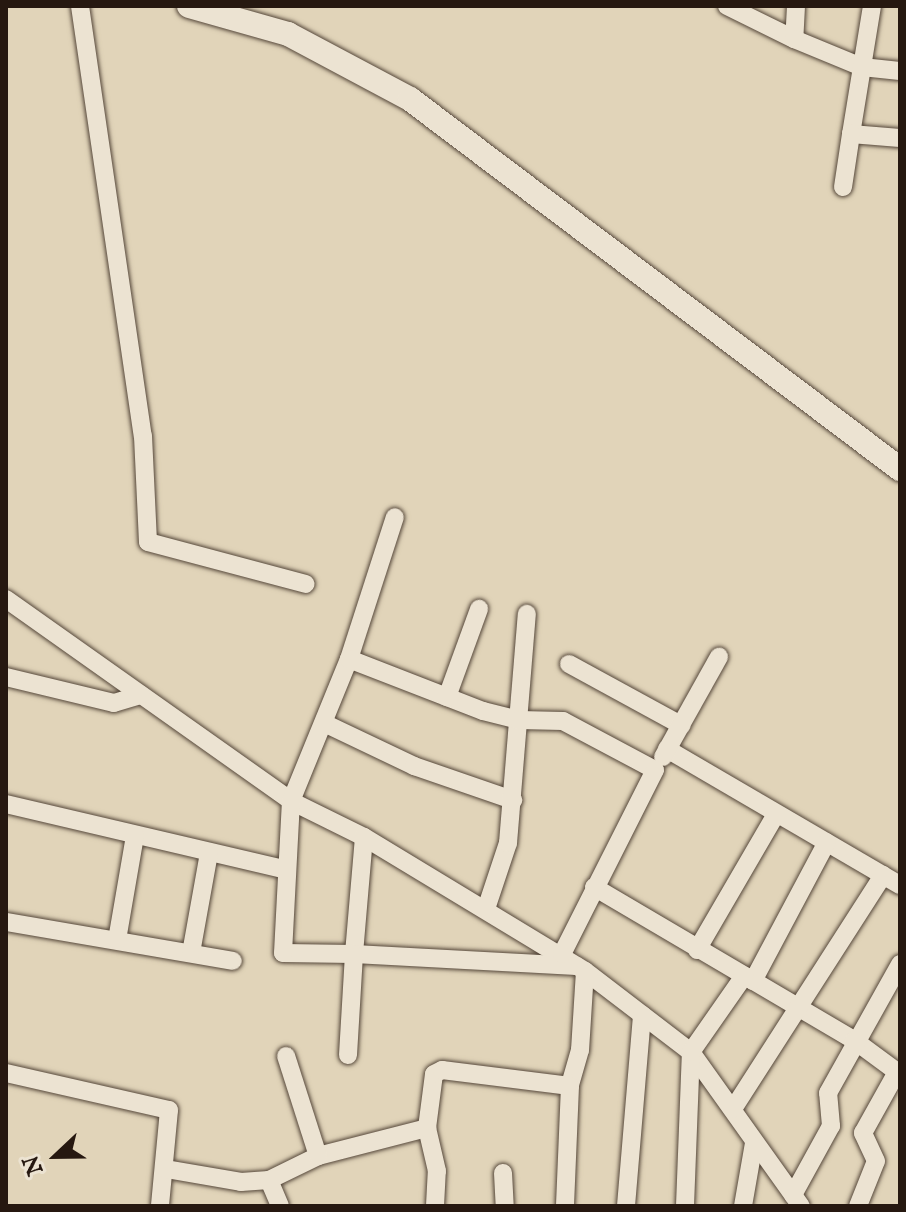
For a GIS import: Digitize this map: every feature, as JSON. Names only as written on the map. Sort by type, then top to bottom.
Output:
[{"type":"street","points":[[80,6],[143,436],[148,542],[306,584]]},
{"type":"street","points":[[189,6],[288,34],[410,99],[900,469]]},
{"type":"street","points":[[727,6],[794,39],[862,67],[900,71]]},
{"type":"street","points":[[794,39],[796,6]]},
{"type":"street","points":[[843,187],[872,6]]},
{"type":"street","points":[[851,134],[900,138]]},
{"type":"street","points":[[395,517],[326,724],[291,801],[284,869],[283,953],[354,954],[582,968]]},
{"type":"street","points":[[6,599],[291,801],[364,837],[582,968],[691,1052],[797,1201],[829,1132],[828,1093],[854,1040],[900,964]]},
{"type":"street","points":[[447,697],[479,609]]},
{"type":"street","points":[[486,909],[508,843],[527,614]]},
{"type":"street","points":[[562,954],[655,770],[719,657]]},
{"type":"street","points":[[349,659],[447,697],[519,720],[563,721],[655,770]]},
{"type":"street","points":[[569,664],[681,725]]},
{"type":"street","points":[[6,677],[114,703],[141,695]]},
{"type":"street","points":[[326,724],[414,766],[513,800]]},
{"type":"street","points":[[667,749],[900,885]]},
{"type":"street","points":[[6,804],[284,869]]},
{"type":"street","points":[[697,950],[776,814]]},
{"type":"street","points":[[117,940],[135,836]]},
{"type":"street","points":[[348,1055],[364,837]]},
{"type":"street","points":[[685,1206],[691,1052],[749,979],[827,842]]},
{"type":"street","points":[[191,953],[209,853]]},
{"type":"street","points":[[733,1109],[801,1010],[883,875]]},
{"type":"street","points":[[594,887],[854,1040],[899,1073],[863,1133],[876,1161],[858,1206]]},
{"type":"street","points":[[6,922],[233,961]]},
{"type":"street","points":[[565,1206],[570,1086],[580,1050],[582,968]]},
{"type":"street","points":[[626,1206],[642,1015]]},
{"type":"street","points":[[286,1056],[318,1156]]},
{"type":"street","points":[[435,1206],[437,1171],[427,1128],[431,1080],[442,1070],[570,1086]]},
{"type":"street","points":[[6,1073],[169,1110],[166,1169],[160,1206]]},
{"type":"street","points":[[166,1169],[241,1182],[269,1180],[318,1156],[427,1128]]},
{"type":"street","points":[[743,1206],[754,1143]]},
{"type":"street","points":[[503,1173],[505,1206]]},
{"type":"street","points":[[269,1180],[280,1206]]}]
